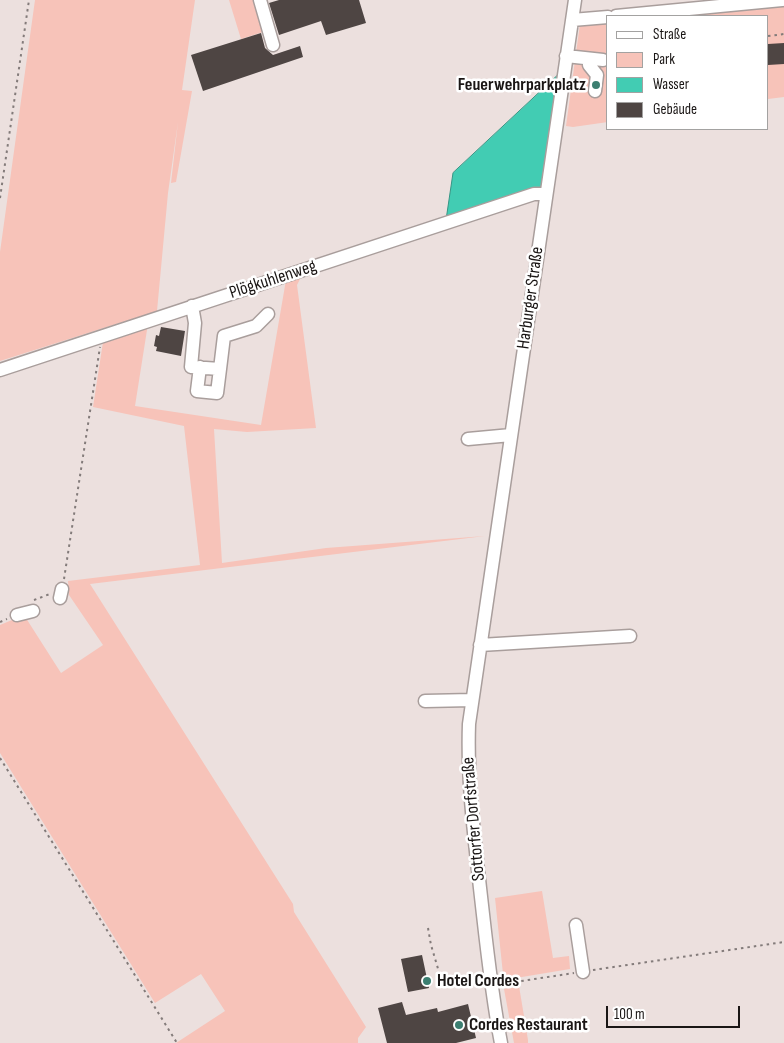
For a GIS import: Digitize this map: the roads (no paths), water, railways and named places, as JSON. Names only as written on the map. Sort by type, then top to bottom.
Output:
[{"type":"street","points":[[260,0],[274,45]]},
{"type":"street","name":"Harburger Straße","points":[[488,596],[546,194],[569,57],[575,0]]},
{"type":"street","points":[[626,15],[782,0]]},
{"type":"street","points":[[572,20],[606,17]]},
{"type":"street","points":[[569,57],[596,62],[595,91]]},
{"type":"street","name":"Plögkuhlenweg","points":[[0,370],[534,194],[546,194]]},
{"type":"street","points":[[192,306],[195,323],[191,367],[220,369]]},
{"type":"street","points":[[200,368],[197,391],[217,393],[224,336],[256,326],[268,314]]},
{"type":"street","points":[[468,439],[511,435]]},
{"type":"street","name":"Sottorfer Dorfstraße","points":[[488,596],[472,700],[468,750],[469,778],[492,985],[501,1043]]},
{"type":"street","points":[[17,615],[32,606]]},
{"type":"street","points":[[480,645],[630,636]]},
{"type":"street","points":[[425,701],[472,700]]},
{"type":"street","points":[[576,925],[583,972]]},
{"type":"water","points":[[558,75],[542,188],[446,220],[453,173]]},
{"type":"place","name":"Feuerwehrparkplatz","points":[[596,85]]},
{"type":"place","name":"Hotel Cordes","points":[[427,981]]},
{"type":"place","name":"Cordes Restaurant","points":[[459,1025]]}]
